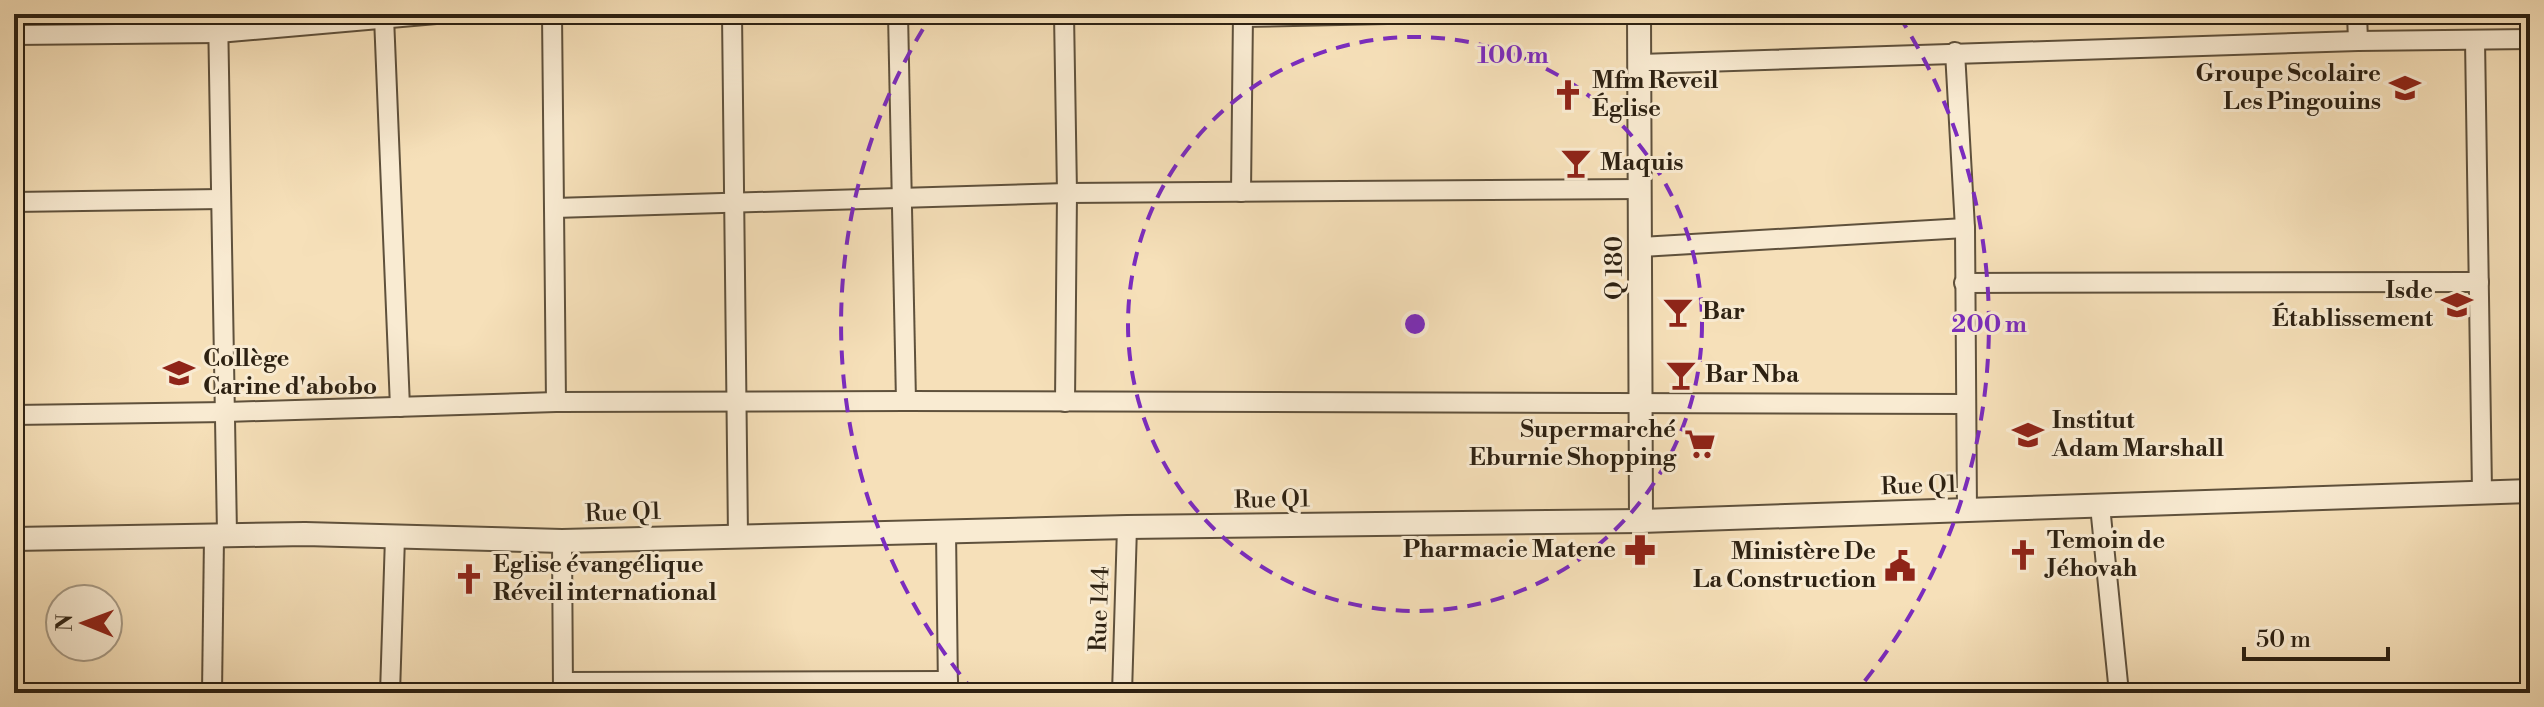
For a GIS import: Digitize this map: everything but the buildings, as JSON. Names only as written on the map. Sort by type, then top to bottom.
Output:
[{"type":"street","points":[[14,35],[436,14]]},
{"type":"street","points":[[552,14],[556,402]]},
{"type":"street","points":[[732,14],[738,536]]},
{"type":"street","points":[[898,14],[906,401]]},
{"type":"street","points":[[1064,14],[1067,193],[1065,402]]},
{"type":"street","points":[[1241,192],[1243,16],[1387,14]]},
{"type":"street","name":"Q 180","points":[[1639,14],[1641,521]]},
{"type":"street","points":[[2357,14],[2358,41]]},
{"type":"street","points":[[384,17],[400,407]]},
{"type":"street","points":[[212,693],[226,412],[218,23]]},
{"type":"street","points":[[1640,64],[1955,52],[2530,39]]},
{"type":"street","points":[[2475,40],[2482,491]]},
{"type":"street","points":[[1955,52],[1965,228],[1967,511]]},
{"type":"street","points":[[554,208],[1067,193],[1641,189]]},
{"type":"street","points":[[14,202],[221,199]]},
{"type":"street","points":[[1641,247],[1965,228]]},
{"type":"street","points":[[1964,283],[2479,282]]},
{"type":"street","points":[[14,415],[556,402],[1966,404]]},
{"type":"street","name":"Rue Q1","points":[[14,539],[220,536],[562,541],[1127,527],[1641,521],[2530,491]]},
{"type":"street","points":[[2100,506],[2119,693]]},
{"type":"street","name":"Rue 144","points":[[1122,693],[1127,527]]},
{"type":"street","points":[[562,541],[564,687],[948,687],[946,531]]},
{"type":"street","points":[[390,693],[395,537]]},
{"type":"place","name":"Groupe Scolaire Les Pingouins","points":[[2405,88]]},
{"type":"place","name":"Mfm Reveil Église","points":[[1568,95]]},
{"type":"place","name":"Maquis","points":[[1576,163]]},
{"type":"place","name":"Isde Établissement","points":[[2457,305]]},
{"type":"place","name":"Bar","points":[[1678,312]]},
{"type":"place","name":"Collège Carine d'abobo","points":[[179,373]]},
{"type":"place","name":"Bar Nba","points":[[1681,375]]},
{"type":"place","name":"Institut Adam Marshall","points":[[2028,435]]},
{"type":"place","name":"Supermarché Eburnie Shopping","points":[[1700,444]]},
{"type":"place","name":"Pharmacie Matene","points":[[1640,550]]},
{"type":"place","name":"Temoin de Jéhovah","points":[[2023,555]]},
{"type":"place","name":"Ministère De La Construction","points":[[1900,566]]},
{"type":"place","name":"Eglise évangélique Réveil international","points":[[469,579]]}]
